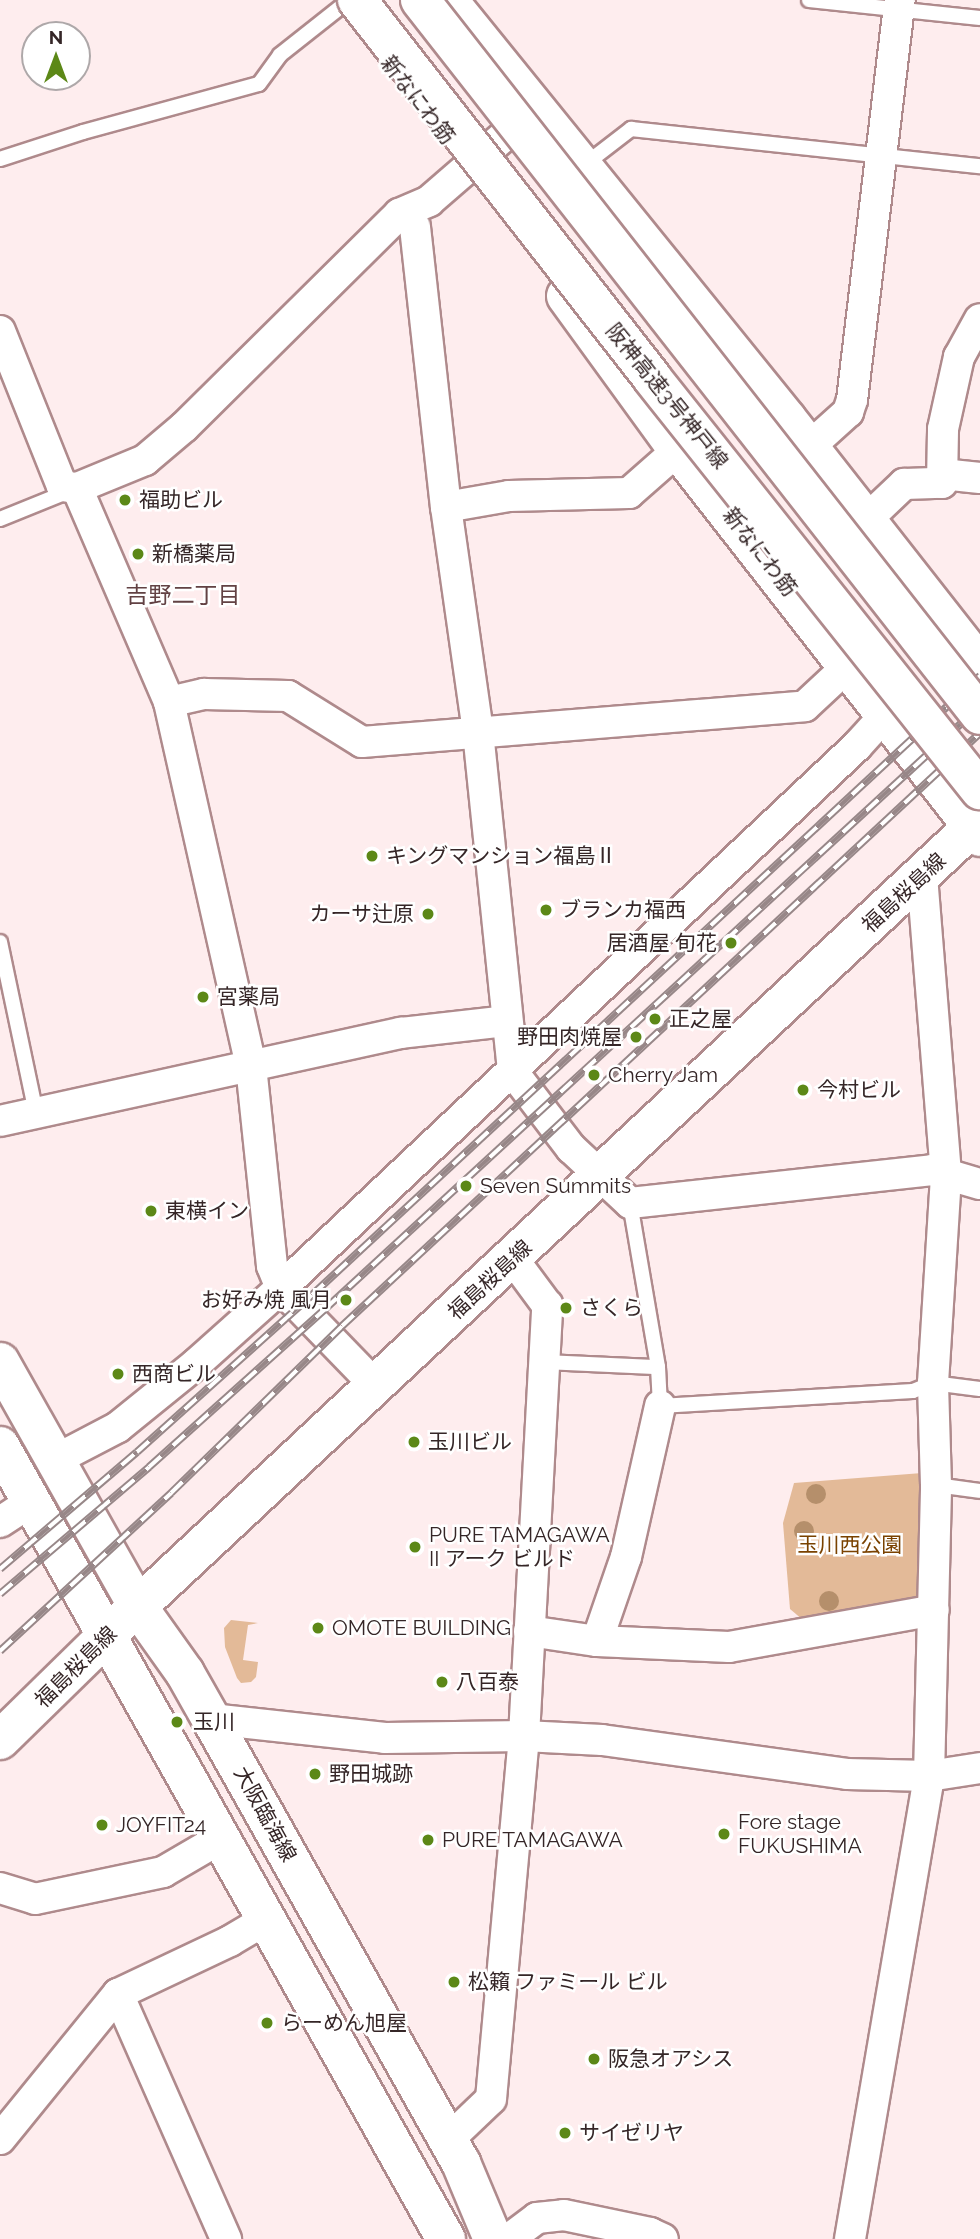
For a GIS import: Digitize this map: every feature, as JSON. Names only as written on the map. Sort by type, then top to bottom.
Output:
[{"type":"main road","points":[[445,1],[788,419],[808,449],[865,521],[974,646]]},
{"type":"main road","points":[[445,1],[980,715]]},
{"type":"main road","name":"新なにわ筋","points":[[346,2],[470,165],[678,450],[886,713],[978,818]]},
{"type":"main road","name":"阪神高速3号神戸線","points":[[346,2],[652,378],[978,818]]},
{"type":"main road","name":"福島桜島線","points":[[0,1740],[105,1637],[922,876],[978,818]]},
{"type":"main road","name":"大阪臨海線","points":[[0,1362],[138,1607],[185,1673],[211,1719],[448,2140],[494,2239]]},
{"type":"main road","points":[[0,1448],[15,1512],[105,1637],[223,1838],[446,2239]]},
{"type":"street","points":[[808,449],[848,412],[852,400],[899,4]]},
{"type":"street","points":[[69,487],[145,460],[184,427],[399,214],[429,201],[535,110]]},
{"type":"street","points":[[415,227],[446,507],[478,732],[513,1072],[571,1148],[630,1203],[932,1170],[980,1184]]},
{"type":"street","points":[[865,521],[904,484],[942,483],[943,429],[959,357],[980,319]]},
{"type":"street","points":[[0,331],[15,381],[69,487],[169,702],[251,1066],[272,1266],[281,1288],[376,1386]]},
{"type":"street","points":[[446,507],[509,496],[629,493],[678,450]]},
{"type":"street","points":[[942,474],[980,478]]},
{"type":"street","points":[[169,702],[204,694],[288,696],[362,742],[805,706],[848,666]]},
{"type":"street","points":[[55,1460],[118,1427],[197,1363],[281,1288],[857,746],[886,713]]},
{"type":"street","points":[[850,2239],[929,1776],[936,1485],[933,1383],[947,1174],[922,876]]},
{"type":"street","points":[[0,1121],[401,1032],[506,1021]]},
{"type":"street","points":[[448,2140],[491,2099],[524,1736],[547,1306],[513,1259]]},
{"type":"street","points":[[597,1641],[626,1557],[660,1406]]},
{"type":"street","points":[[529,1631],[597,1641],[729,1647],[934,1609]]},
{"type":"street","points":[[211,1719],[385,1738],[524,1736],[602,1740],[847,1774],[929,1776],[980,1768]]},
{"type":"street","points":[[0,1888],[34,1899],[163,1872],[223,1838]]},
{"type":"street","points":[[0,2139],[118,1994],[230,1941],[267,1919]]},
{"type":"street","points":[[118,1994],[226,2239]]},
{"type":"street","points":[[509,2239],[537,2218],[564,2215],[650,2233],[663,2239]]},
{"type":"lane","points":[[808,0],[899,4],[980,18]]},
{"type":"lane","points":[[0,159],[83,132],[259,84],[280,55],[346,2]]},
{"type":"lane","points":[[582,167],[631,129],[980,166]]},
{"type":"lane","points":[[0,519],[69,487]]},
{"type":"lane","points":[[0,942],[36,1113]]},
{"type":"lane","points":[[630,1203],[658,1367],[660,1406],[913,1391],[933,1383],[980,1389]]},
{"type":"lane","points":[[546,1362],[658,1367]]},
{"type":"lane","points":[[936,1485],[980,1491]]},
{"type":"green space","name":"玉川西公園","points":[[922,1473],[920,1598],[803,1620],[790,1609],[783,1523],[794,1483]]},
{"type":"green space","points":[[231,1620],[258,1623],[248,1625],[243,1660],[258,1662],[256,1677],[251,1682],[241,1683],[237,1678],[225,1647],[224,1628]]},
{"type":"railway","points":[[0,1569],[137,1452],[312,1295],[980,676]]},
{"type":"railway","points":[[0,1594],[149,1467],[325,1309],[980,706]]},
{"type":"railway","points":[[0,1651],[171,1493],[342,1326],[980,733]]},
{"type":"place","name":"福助ビル","points":[[125,500]]},
{"type":"place","name":"新橋薬局","points":[[138,554]]},
{"type":"place","name":"キングマンション福島Ⅱ","points":[[372,856]]},
{"type":"place","name":"ブランカ福西","points":[[546,910]]},
{"type":"place","name":"カーサ辻原","points":[[428,914]]},
{"type":"place","name":"居酒屋 旬花","points":[[731,943]]},
{"type":"place","name":"宮薬局","points":[[203,997]]},
{"type":"place","name":"正之屋","points":[[655,1019]]},
{"type":"place","name":"野田肉焼屋","points":[[636,1037]]},
{"type":"place","name":"Cherry Jam","points":[[594,1075]]},
{"type":"place","name":"今村ビル","points":[[803,1090]]},
{"type":"place","name":"Seven Summits","points":[[466,1186]]},
{"type":"place","name":"東横イン","points":[[151,1211]]},
{"type":"place","name":"お好み焼 風月","points":[[346,1300]]},
{"type":"place","name":"さくら","points":[[566,1308]]},
{"type":"place","name":"西商ビル","points":[[118,1374]]},
{"type":"place","name":"玉川ビル","points":[[414,1442]]},
{"type":"place","name":"PURE TAMAGAWA II アーク ビルド","points":[[415,1547]]},
{"type":"place","name":"OMOTE BUILDING","points":[[318,1628]]},
{"type":"place","name":"八百泰","points":[[442,1682]]},
{"type":"place","name":"玉川","points":[[177,1722]]},
{"type":"place","name":"野田城跡","points":[[315,1774]]},
{"type":"place","name":"JOYFIT24","points":[[102,1825]]},
{"type":"place","name":"Fore stage FUKUSHIMA","points":[[724,1834]]},
{"type":"place","name":"PURE TAMAGAWA","points":[[428,1840]]},
{"type":"place","name":"松籟 ファミール ビル","points":[[454,1982]]},
{"type":"place","name":"らーめん旭屋","points":[[267,2023]]},
{"type":"place","name":"阪急オアシス","points":[[594,2059]]},
{"type":"place","name":"サイゼリヤ","points":[[565,2133]]},
{"type":"district","name":"吉野二丁目","points":[[183,595]]}]
